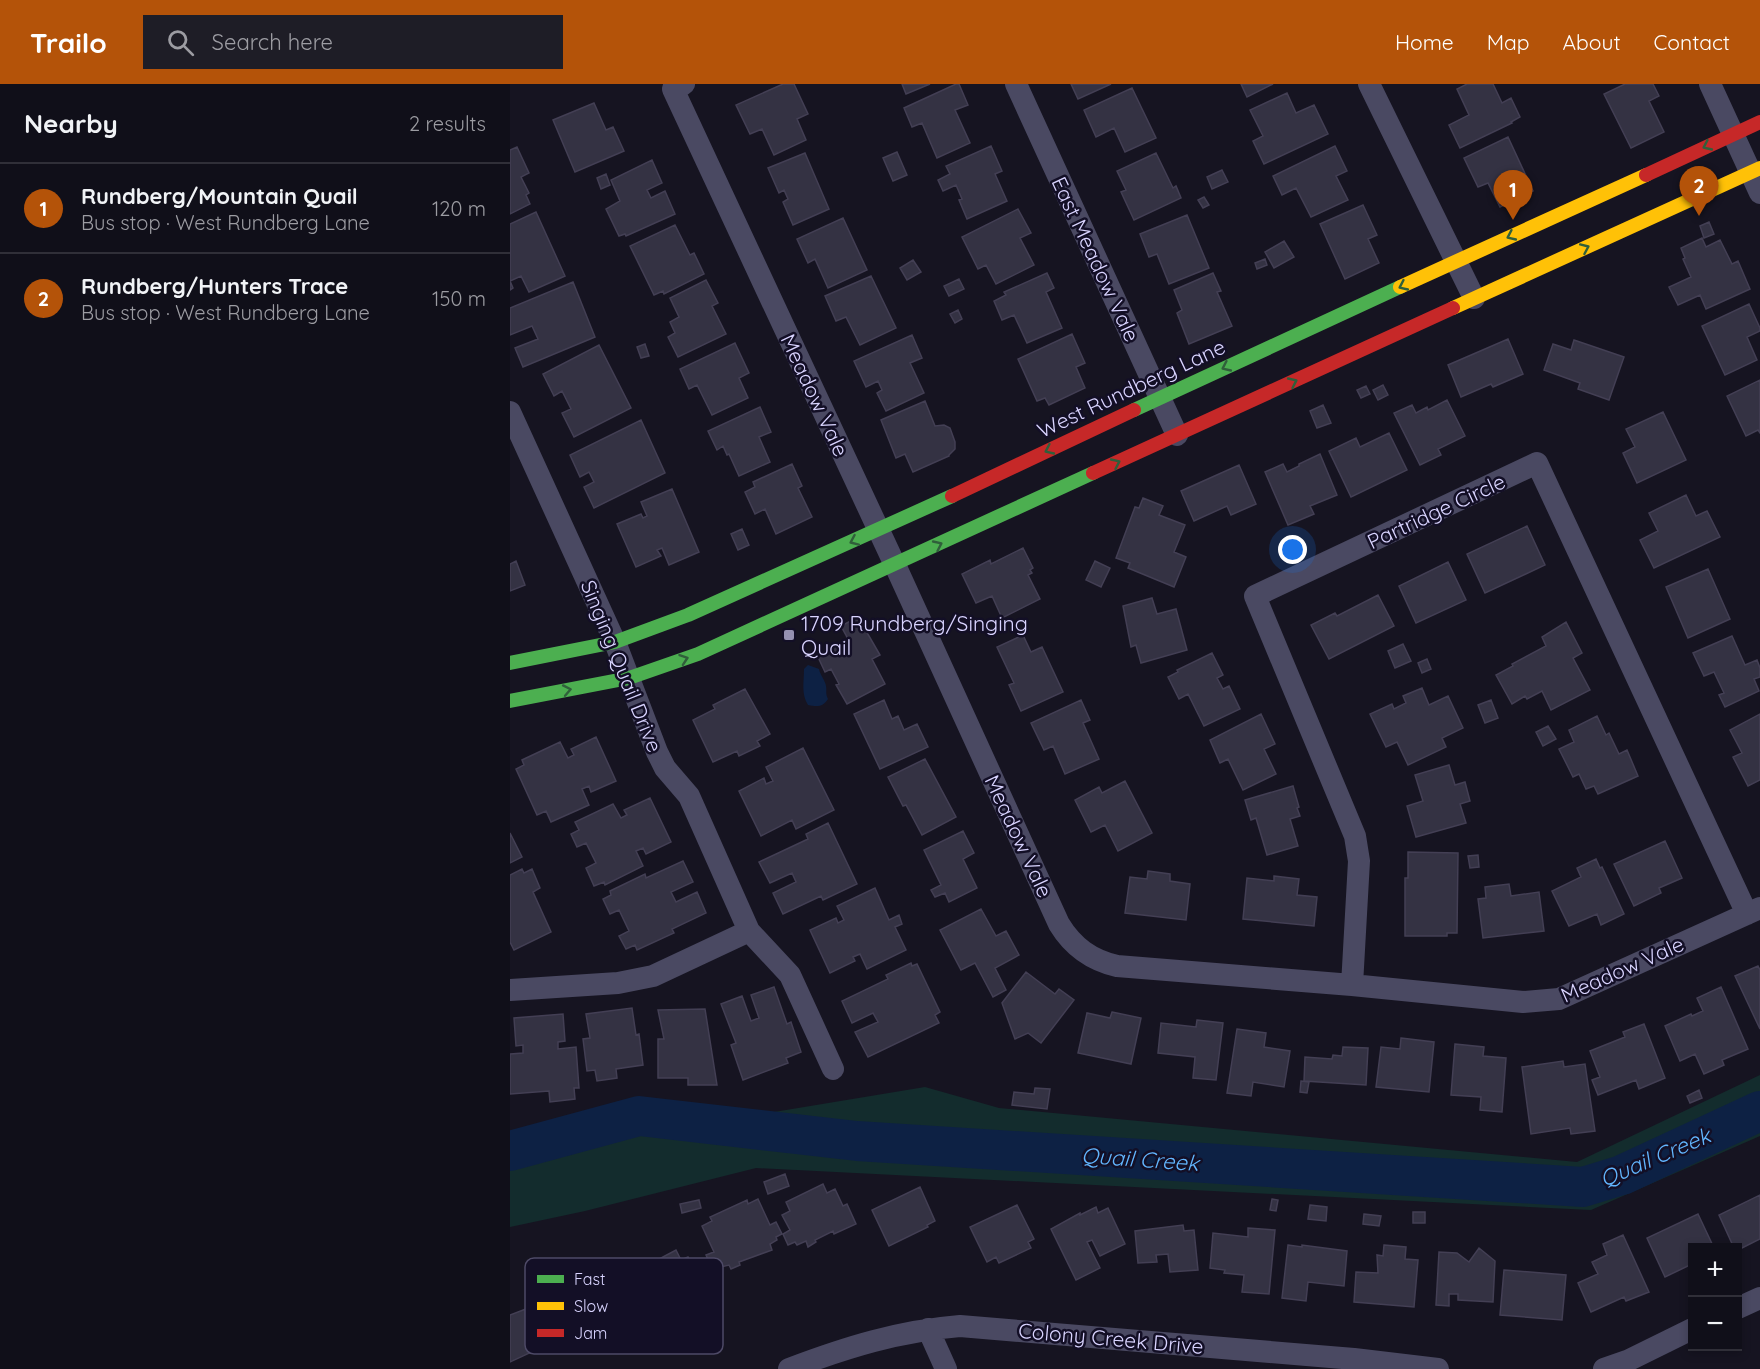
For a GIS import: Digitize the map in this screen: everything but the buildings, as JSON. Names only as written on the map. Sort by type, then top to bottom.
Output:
[{"type":"main road","name":"West Rundberg Lane","points":[[510,663],[615,642],[688,615],[878,530],[1760,122]]},
{"type":"main road","points":[[510,701],[628,678],[698,654],[1755,171]]},
{"type":"street","name":"Meadow Vale","points":[[684,84],[673,89],[1059,924],[1078,948],[1097,960],[1117,966],[1352,985],[1523,1002],[1559,999],[1753,911]]},
{"type":"street","name":"East Meadow Vale","points":[[1016,84],[1177,435]]},
{"type":"street","points":[[1369,84],[1474,298]]},
{"type":"street","points":[[1710,84],[1733,135],[1755,171],[1760,194]]},
{"type":"street","name":"Singing Quail Drive","points":[[510,412],[615,642],[657,752],[665,768],[689,796],[749,931],[790,975],[833,1069]]},
{"type":"street","name":"Partridge Circle","points":[[1352,985],[1359,861],[1355,836],[1255,596],[1538,463],[1753,911]]},
{"type":"street","points":[[510,990],[618,983],[653,976],[749,931]]},
{"type":"street","points":[[1742,1306],[1760,1298]]},
{"type":"street","name":"Colony Creek Drive","points":[[789,1369],[875,1339],[928,1329],[960,1326],[1354,1364],[1438,1369]]},
{"type":"street","points":[[928,1329],[946,1369]]},
{"type":"street","points":[[1604,1369],[1627,1361],[1688,1331]]},
{"type":"green space","points":[[1760,1075],[1760,1136],[1591,1210],[756,1168],[585,1211],[510,1227],[510,1140],[611,1107],[768,1113],[925,1087],[999,1108],[1577,1162]]},
{"type":"water","points":[[808,665],[819,669],[825,684],[828,699],[820,706],[808,705],[804,697],[804,669]]},
{"type":"waterway","name":"Quail Creek","points":[[510,1151],[639,1116],[857,1141],[1583,1187],[1622,1175],[1760,1111]]},
{"type":"traffic: fast","points":[[1134,410],[1400,287]]},
{"type":"traffic: fast","points":[[510,701],[629,678],[698,654],[1093,473]]},
{"type":"traffic: fast","points":[[510,663],[615,642],[688,615],[952,496]]},
{"type":"traffic: slow","points":[[1453,308],[1760,168]]},
{"type":"traffic: slow","points":[[1400,287],[1646,175]]},
{"type":"traffic: jam","points":[[1646,175],[1760,122]]},
{"type":"traffic: jam","points":[[1093,473],[1453,308]]},
{"type":"traffic: jam","points":[[952,496],[1134,410]]},
{"type":"place","name":"Rundberg/Hunters Trace","points":[[1699,216]]},
{"type":"place","name":"Rundberg/Mountain Quail","points":[[1513,220]]},
{"type":"place","name":"1709 Rundberg/Singing Quail","points":[[789,635]]}]
